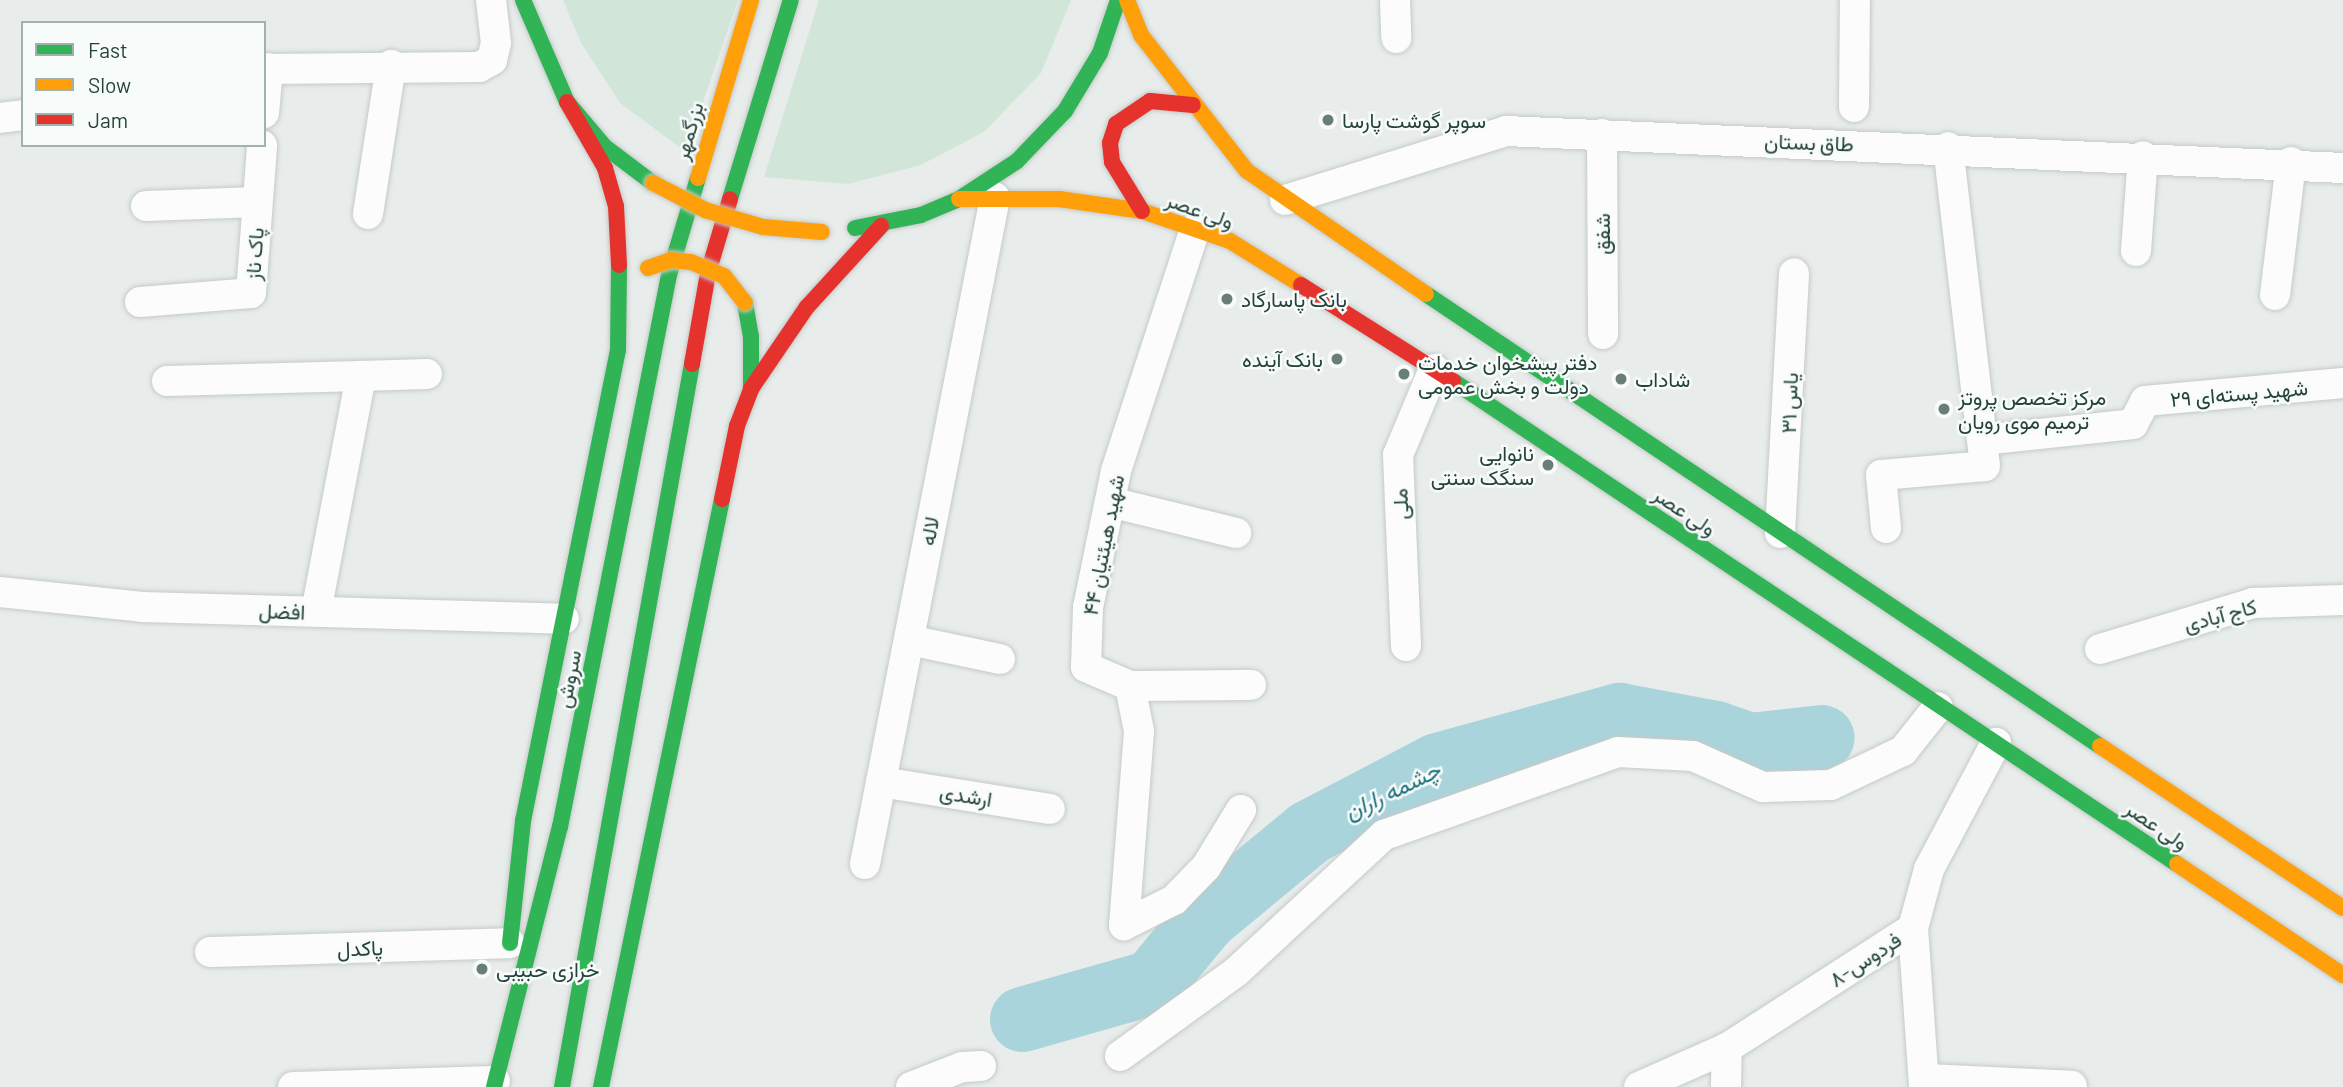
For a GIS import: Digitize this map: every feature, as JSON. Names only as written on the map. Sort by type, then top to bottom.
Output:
[{"type":"main road","points":[[494,1084],[523,821],[618,350],[621,307],[616,206],[605,168],[567,102],[523,0]]},
{"type":"main road","name":"بزرگمهر","points":[[669,275],[751,0]]},
{"type":"main road","points":[[562,1087],[708,273],[791,0]]},
{"type":"main road","points":[[567,102],[605,147],[653,183],[705,210],[763,227],[822,232],[881,226],[958,199],[1017,161],[1065,111],[1100,52],[1118,0]]},
{"type":"main road","name":"ولی عصر","points":[[1127,0],[1141,35],[1193,105],[1247,171],[1285,200],[2343,908]]},
{"type":"main road","points":[[1142,211],[1112,162],[1110,143],[1116,124],[1150,101],[1193,105]]},
{"type":"main road","name":"ولی عصر","points":[[958,199],[1059,199],[1142,211],[1230,241],[1434,369],[2343,975]]},
{"type":"main road","points":[[601,1087],[729,460],[751,389],[807,307],[881,226]]},
{"type":"main road","points":[[621,307],[648,268],[671,260],[691,262],[724,276],[745,303],[751,337],[751,389]]},
{"type":"main road","name":"سروش","points":[[494,1084],[559,827],[669,275]]},
{"type":"street","points":[[266,68],[391,65],[479,67],[492,60],[496,43],[491,0]]},
{"type":"street","points":[[1395,0],[1396,38]]},
{"type":"street","points":[[1854,107],[1855,0]]},
{"type":"street","points":[[368,214],[391,65]]},
{"type":"street","points":[[0,118],[21,115]]},
{"type":"street","name":"طاق بستان","points":[[1285,200],[1506,131],[2291,162],[2343,167]]},
{"type":"street","name":"شفق","points":[[1602,134],[1602,334]]},
{"type":"street","name":"پاک ناز","points":[[140,302],[251,293],[262,147]]},
{"type":"street","points":[[1886,528],[1881,475],[1985,466],[1948,148]]},
{"type":"street","points":[[2136,251],[2143,156]]},
{"type":"street","points":[[2275,295],[2291,162]]},
{"type":"street","name":"لاله","points":[[865,864],[995,198]]},
{"type":"street","points":[[146,205],[257,202]]},
{"type":"street","name":"شهید هیئتیان ۴۴","points":[[1130,685],[1087,667],[1088,607],[1116,471],[1195,229]]},
{"type":"street","name":"یاس ۳۱","points":[[1780,533],[1794,273]]},
{"type":"street","name":"ملی","points":[[1406,646],[1398,454],[1434,369]]},
{"type":"street","points":[[167,381],[427,374]]},
{"type":"street","points":[[316,612],[361,376]]},
{"type":"street","name":"شهید پسته‌ای ۲۹","points":[[1982,440],[2133,424],[2145,401],[2343,383]]},
{"type":"street","points":[[1110,502],[1236,533]]},
{"type":"street","name":"افضل","points":[[0,592],[142,607],[564,619]]},
{"type":"street","name":"کاج آبادی","points":[[2100,649],[2253,603],[2343,600]]},
{"type":"street","points":[[909,640],[1000,659]]},
{"type":"street","points":[[1241,810],[1206,867],[1174,900],[1124,925],[1139,731],[1130,685],[1251,685]]},
{"type":"street","points":[[1120,1056],[1236,972],[1384,835],[1618,752],[1693,756],[1763,787],[1831,785],[1903,751],[1938,707]]},
{"type":"street","name":"۸-فردوس","points":[[1639,1087],[1727,1048],[1913,928],[1928,869],[1996,743]]},
{"type":"street","name":"ارشدی","points":[[881,782],[1050,808]]},
{"type":"street","points":[[1913,928],[1925,1083],[2072,1086]]},
{"type":"street","name":"پاکدل","points":[[210,952],[510,943]]},
{"type":"street","points":[[1726,1087],[1727,1048]]},
{"type":"street","points":[[911,1087],[962,1068],[981,1066]]},
{"type":"street","points":[[293,1087],[494,1084]]},
{"type":"green space","points":[[563,0],[738,0],[686,152],[620,103],[581,43]]},
{"type":"green space","points":[[819,0],[1071,0],[1041,73],[984,132],[921,165],[848,184],[764,177]]},
{"type":"waterway","name":"چشمه راران","points":[[1022,1019],[1152,982],[1205,918],[1309,832],[1437,765],[1619,715],[1715,733],[1750,745],[1822,737]]},
{"type":"traffic: fast","points":[[523,0],[567,102],[605,147],[653,183]]},
{"type":"traffic: fast","points":[[730,199],[791,0]]},
{"type":"traffic: fast","points":[[855,228],[921,215],[959,199],[1017,161],[1065,111],[1100,53],[1118,0]]},
{"type":"traffic: fast","points":[[494,1087],[560,827],[669,275],[698,178]]},
{"type":"traffic: fast","points":[[510,943],[523,821],[618,350],[619,265]]},
{"type":"traffic: fast","points":[[1426,294],[2100,746]]},
{"type":"traffic: fast","points":[[745,303],[751,337],[751,389]]},
{"type":"traffic: fast","points":[[562,1087],[692,364]]},
{"type":"traffic: fast","points":[[1453,381],[2177,864]]},
{"type":"traffic: fast","points":[[601,1087],[722,499]]},
{"type":"traffic: slow","points":[[698,178],[751,0]]},
{"type":"traffic: slow","points":[[1127,0],[1141,35],[1247,171],[1426,294]]},
{"type":"traffic: slow","points":[[653,183],[705,210],[763,227],[822,232]]},
{"type":"traffic: slow","points":[[959,199],[1059,199],[1142,211],[1230,241],[1301,285]]},
{"type":"traffic: slow","points":[[648,268],[671,260],[691,262],[724,276],[745,303]]},
{"type":"traffic: slow","points":[[2100,746],[2343,908]]},
{"type":"traffic: slow","points":[[2177,864],[2343,975]]},
{"type":"traffic: jam","points":[[1142,211],[1112,162],[1110,143],[1116,124],[1150,101],[1193,105]]},
{"type":"traffic: jam","points":[[567,102],[605,168],[616,206],[619,265]]},
{"type":"traffic: jam","points":[[692,364],[708,273],[730,199]]},
{"type":"traffic: jam","points":[[722,499],[737,426],[751,389],[807,307],[881,226]]},
{"type":"traffic: jam","points":[[1301,285],[1453,381]]},
{"type":"place","name":"سوپر گوشت پارسا","points":[[1328,120]]},
{"type":"place","name":"بانک پاسارگاد","points":[[1227,299]]},
{"type":"place","name":"بانک آینده","points":[[1337,359]]},
{"type":"place","name":"دفتر پیشخوان خدمات دولت و بخش عمومی","points":[[1404,374]]},
{"type":"place","name":"شاداب","points":[[1621,379]]},
{"type":"place","name":"مرکز تخصص پروتز ترمیم موی رویان","points":[[1944,409]]},
{"type":"place","name":"نانوایی سنگک سنتی","points":[[1548,465]]},
{"type":"place","name":"خرازی حبیبی","points":[[482,969]]}]
